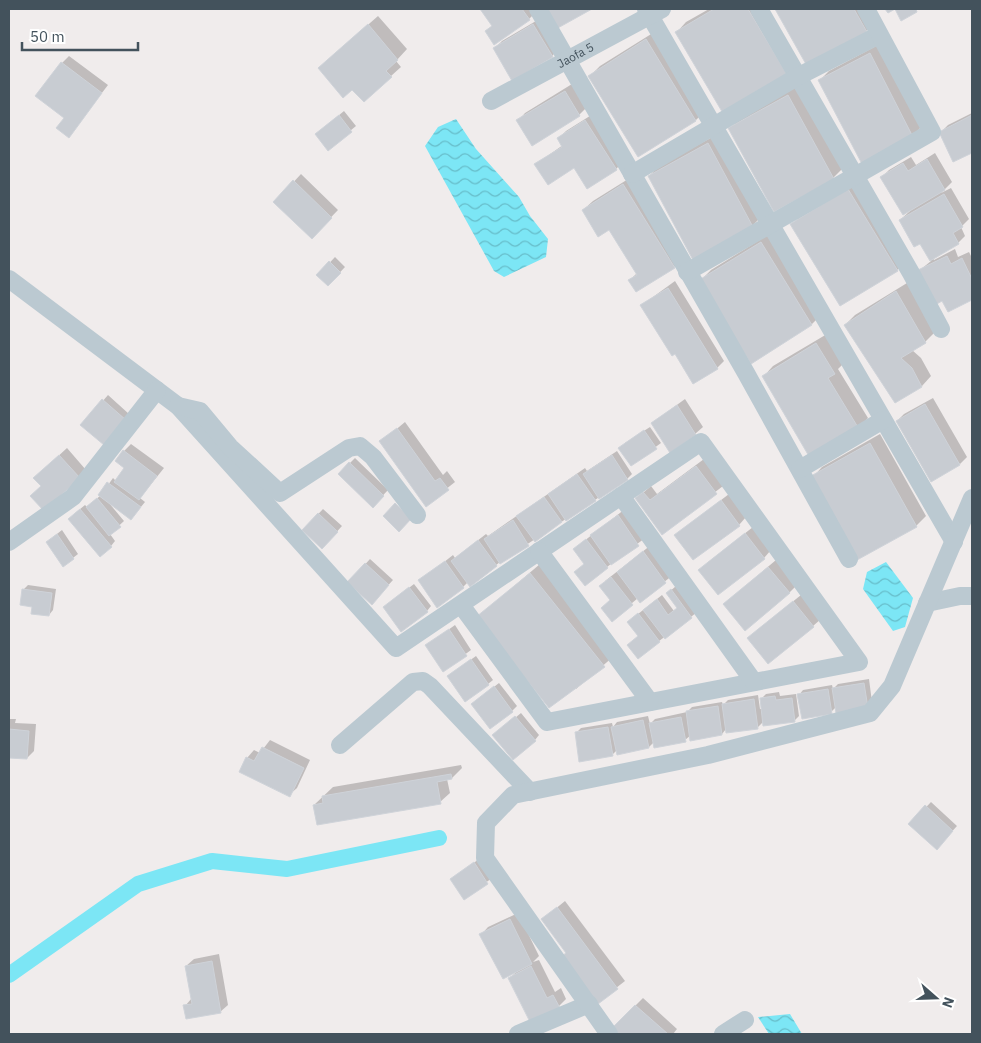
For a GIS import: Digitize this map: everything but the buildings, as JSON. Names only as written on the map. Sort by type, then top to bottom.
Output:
[{"type":"street","points":[[538,9],[800,469],[849,559]]},
{"type":"street","points":[[759,9],[854,176],[912,273],[941,329]]},
{"type":"street","points":[[687,272],[932,132],[866,9]]},
{"type":"street","points":[[653,11],[714,126],[954,542]]},
{"type":"street","name":"Jaofa 5","points":[[491,101],[653,11]]},
{"type":"street","points":[[632,174],[798,77],[879,35]]},
{"type":"street","points":[[9,279],[178,406],[396,648],[539,551],[701,442],[858,662],[547,722],[461,604]]},
{"type":"street","points":[[9,542],[73,497],[158,390]]},
{"type":"street","points":[[178,406],[200,410],[230,447],[280,493],[349,448],[360,446],[373,457],[417,515]]},
{"type":"street","points":[[800,469],[883,420]]},
{"type":"street","points":[[621,496],[754,682]]},
{"type":"street","points":[[609,1034],[486,858],[486,823],[513,795],[708,755],[870,714],[892,686],[972,498]]},
{"type":"street","points":[[539,551],[650,702]]},
{"type":"street","points":[[927,603],[960,596],[972,596]]},
{"type":"street","points":[[340,745],[413,682],[424,681],[530,792]]},
{"type":"street","points":[[518,1034],[589,1004]]},
{"type":"street","points":[[723,1034],[745,1020]]},
{"type":"water","points":[[456,119],[476,149],[519,197],[530,216],[548,239],[546,257],[504,277],[494,271],[425,146],[438,127]]},
{"type":"water","points":[[886,562],[913,598],[905,627],[893,631],[863,589],[867,572]]},
{"type":"water","points":[[790,1014],[802,1034],[769,1034],[758,1017]]},
{"type":"waterway","points":[[9,975],[138,884],[212,861],[287,869],[439,838]]}]
